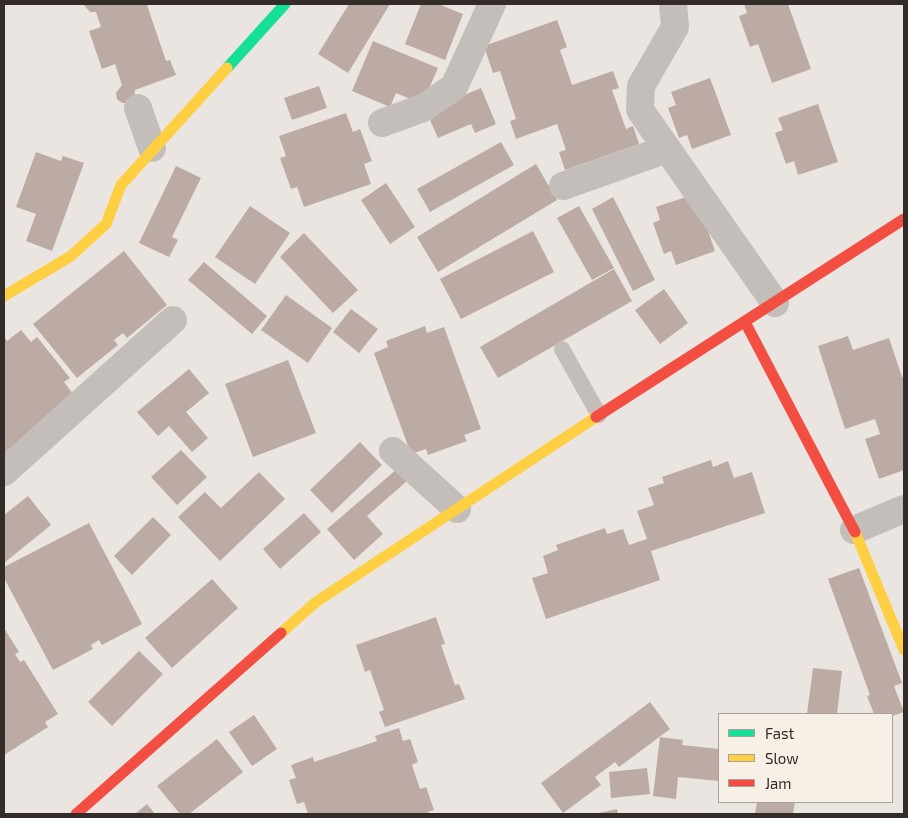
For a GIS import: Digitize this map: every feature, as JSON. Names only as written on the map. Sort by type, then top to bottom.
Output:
[{"type":"street","points":[[4,296],[71,256],[106,224],[120,185],[285,4]]},
{"type":"street","points":[[382,123],[423,108],[454,87],[492,4]]},
{"type":"street","points":[[673,4],[675,27],[642,86],[640,110],[775,303]]},
{"type":"street","points":[[138,108],[152,148]]},
{"type":"street","points":[[563,186],[667,149]]},
{"type":"street","points":[[76,814],[316,602],[599,415],[904,219]]},
{"type":"street","points":[[4,472],[173,320]]},
{"type":"street","points":[[745,322],[854,530],[904,650]]},
{"type":"street","points":[[393,451],[457,509]]},
{"type":"street","points":[[854,530],[904,509]]},
{"type":"lane","points":[[562,350],[599,415]]},
{"type":"building","points":[[83,4],[150,4],[147,5],[166,61],[170,60],[176,75],[135,90],[134,100],[122,103],[117,99],[116,93],[122,85],[115,64],[102,69],[89,31],[101,27],[96,12],[90,12]]},
{"type":"building","points":[[349,4],[390,4],[348,73],[318,54]]},
{"type":"building","points":[[421,4],[438,4],[463,14],[445,60],[405,44]]},
{"type":"building","points":[[744,4],[788,4],[811,69],[772,83],[758,44],[750,47],[739,16],[747,13]]},
{"type":"building","points":[[557,20],[567,47],[560,50],[572,85],[613,71],[619,88],[612,90],[626,129],[633,126],[639,144],[565,170],[559,152],[566,150],[557,124],[516,139],[510,121],[516,119],[500,71],[493,73],[484,46]]},
{"type":"building","points":[[373,41],[438,68],[422,104],[396,93],[390,107],[352,91]]},
{"type":"building","points":[[710,78],[731,135],[692,149],[687,135],[679,138],[668,108],[676,105],[671,92]]},
{"type":"building","points":[[319,86],[327,108],[292,120],[284,98]]},
{"type":"building","points":[[481,88],[496,124],[475,133],[471,124],[438,138],[426,111]]},
{"type":"building","points":[[818,104],[838,162],[798,175],[794,161],[786,164],[775,133],[783,130],[778,118]]},
{"type":"building","points":[[346,113],[353,132],[360,129],[372,161],[364,164],[371,184],[304,207],[297,187],[291,189],[280,158],[286,156],[279,136]]},
{"type":"building","points":[[501,142],[514,165],[430,212],[417,189]]},
{"type":"building","points":[[36,152],[61,161],[63,156],[84,163],[52,251],[26,241],[36,214],[16,207]]},
{"type":"building","points":[[536,164],[557,200],[438,272],[417,237]]},
{"type":"building","points":[[176,166],[201,178],[172,237],[178,240],[169,257],[139,243]]},
{"type":"building","points":[[386,183],[415,227],[390,244],[361,200]]},
{"type":"building","points":[[695,194],[715,251],[676,265],[671,251],[664,254],[653,223],[660,220],[656,207]]},
{"type":"building","points":[[613,197],[655,280],[633,291],[592,209]]},
{"type":"building","points":[[250,206],[290,233],[255,284],[215,257]]},
{"type":"building","points":[[579,206],[614,268],[592,280],[557,218]]},
{"type":"building","points":[[533,231],[554,272],[461,319],[440,279]]},
{"type":"building","points":[[304,233],[358,290],[333,313],[280,257]]},
{"type":"building","points":[[124,251],[167,305],[127,338],[123,333],[114,340],[118,345],[77,378],[33,324]]},
{"type":"building","points":[[204,262],[267,316],[252,334],[188,280]]},
{"type":"building","points":[[614,269],[632,301],[498,378],[480,347]]},
{"type":"building","points":[[664,289],[688,323],[660,344],[635,310]]},
{"type":"building","points":[[286,295],[332,328],[308,363],[261,330]]},
{"type":"building","points":[[351,309],[378,329],[359,353],[333,332]]},
{"type":"building","points":[[425,326],[427,333],[444,327],[481,429],[464,435],[467,441],[428,455],[426,449],[411,454],[374,353],[388,347],[386,341]]},
{"type":"building","points":[[21,330],[31,342],[37,337],[70,378],[64,382],[73,394],[4,460],[4,336],[7,341]]},
{"type":"building","points":[[848,336],[853,350],[889,338],[902,377],[904,376],[904,470],[879,479],[865,439],[880,434],[875,419],[845,429],[818,346]]},
{"type":"building","points":[[288,360],[316,433],[253,457],[225,384]]},
{"type":"building","points":[[189,369],[209,393],[186,412],[208,438],[192,452],[169,426],[158,436],[137,412]]},
{"type":"building","points":[[360,442],[382,465],[332,513],[310,490]]},
{"type":"building","points":[[181,450],[207,477],[177,505],[151,477]]},
{"type":"building","points":[[711,460],[713,467],[728,461],[734,478],[752,472],[765,513],[651,551],[660,580],[546,619],[532,578],[548,573],[543,556],[558,550],[556,545],[605,528],[607,534],[623,529],[629,545],[647,539],[637,511],[654,505],[648,488],[664,483],[662,477]]},
{"type":"building","points":[[397,469],[407,481],[367,516],[383,534],[354,560],[327,529]]},
{"type":"building","points":[[259,472],[285,499],[220,561],[178,517],[205,492],[221,508]]},
{"type":"building","points":[[28,496],[51,525],[4,563],[4,515]]},
{"type":"building","points":[[304,513],[321,532],[280,569],[263,549]]},
{"type":"building","points":[[153,517],[171,535],[132,575],[114,556]]},
{"type":"building","points":[[89,523],[142,624],[102,645],[99,640],[91,645],[93,649],[53,670],[4,578],[4,567]]},
{"type":"building","points":[[859,568],[902,683],[894,686],[904,712],[893,716],[893,713],[874,713],[867,696],[870,695],[828,579]]},
{"type":"building","points":[[212,579],[238,608],[172,668],[145,638]]},
{"type":"building","points":[[436,617],[445,644],[441,645],[455,685],[459,684],[465,699],[385,727],[379,712],[384,710],[370,670],[365,672],[356,645]]},
{"type":"building","points":[[4,628],[19,652],[15,654],[20,662],[24,660],[58,714],[45,722],[48,727],[4,755]]},
{"type":"building","points":[[139,651],[163,674],[112,726],[88,702]]},
{"type":"building","points":[[813,668],[842,671],[837,713],[807,713]]},
{"type":"building","points":[[650,702],[670,729],[619,767],[615,762],[595,777],[601,785],[563,813],[541,783]]},
{"type":"building","points":[[254,715],[277,749],[252,766],[229,732]]},
{"type":"building","points":[[399,728],[403,741],[410,739],[418,762],[412,765],[420,789],[426,787],[434,810],[428,812],[428,814],[308,814],[304,802],[297,804],[289,780],[296,778],[291,765],[313,757],[314,762],[377,741],[375,736]]},
{"type":"building","points":[[660,737],[683,740],[682,745],[718,749],[718,781],[678,777],[676,799],[653,796]]},
{"type":"building","points":[[217,739],[243,772],[189,814],[180,814],[157,786]]},
{"type":"building","points":[[647,768],[650,794],[611,798],[609,772]]},
{"type":"building","points":[[757,803],[795,803],[793,814],[755,814]]},
{"type":"building","points":[[147,804],[155,814],[135,814]]},
{"type":"building","points":[[617,809],[618,814],[599,814],[599,813]]},
{"type":"traffic: fast","points":[[227,68],[285,4]]},
{"type":"traffic: slow","points":[[4,296],[71,256],[106,224],[121,185],[227,68]]},
{"type":"traffic: slow","points":[[281,633],[316,602],[596,417]]},
{"type":"traffic: slow","points":[[855,532],[904,650]]},
{"type":"traffic: jam","points":[[596,417],[904,219]]},
{"type":"traffic: jam","points":[[745,322],[855,532]]},
{"type":"traffic: jam","points":[[76,814],[281,633]]}]
